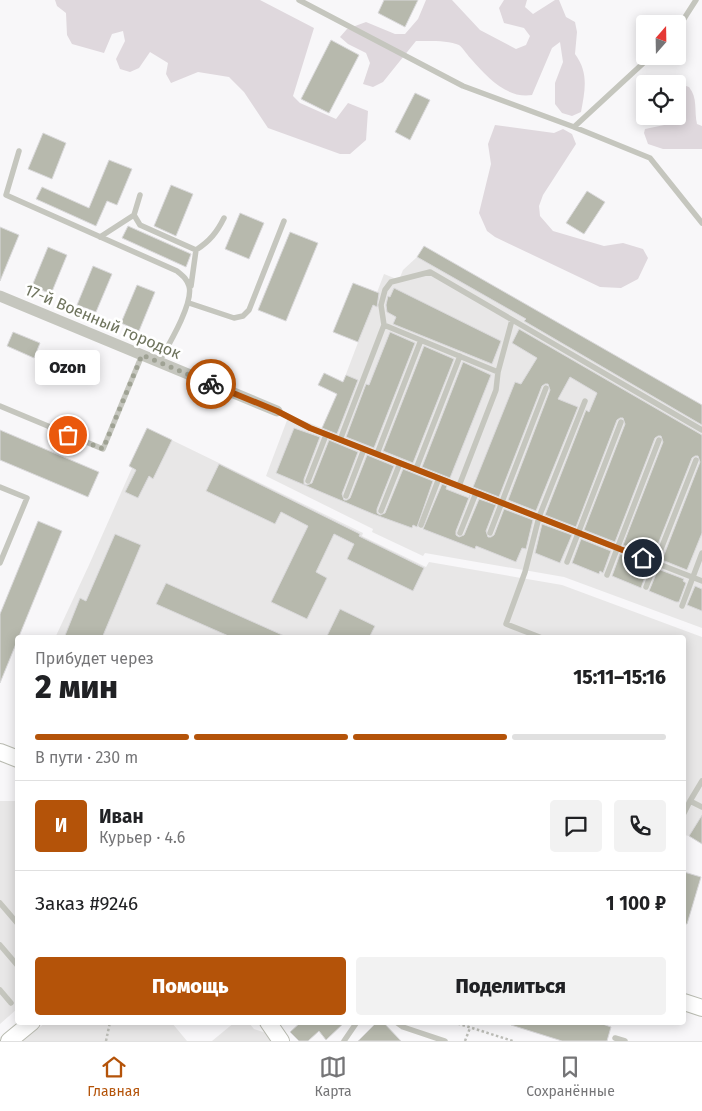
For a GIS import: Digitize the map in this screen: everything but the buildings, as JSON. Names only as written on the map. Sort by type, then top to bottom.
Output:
[{"type":"street","name":"17-й Военный городок","points":[[0,296],[277,411]]},
{"type":"street","points":[[0,752],[15,758]]},
{"type":"street","points":[[686,1003],[702,1008]]},
{"type":"street","points":[[9,1041],[28,1025]]},
{"type":"street","points":[[270,1025],[282,1041]]},
{"type":"lane","points":[[299,0],[464,86],[650,158],[702,223]]},
{"type":"lane","points":[[686,16],[696,0]]},
{"type":"lane","points":[[574,127],[641,65]]},
{"type":"lane","points":[[0,198],[6,195],[18,151]]},
{"type":"lane","points":[[6,195],[177,271],[186,278],[190,288]]},
{"type":"lane","points":[[140,195],[134,210],[134,215],[140,225],[196,250]]},
{"type":"lane","points":[[100,237],[134,215]]},
{"type":"lane","points":[[159,362],[189,303],[196,250],[208,242],[217,232],[224,218]]},
{"type":"lane","points":[[189,303],[234,318],[243,316],[249,310],[284,221]]},
{"type":"lane","points":[[340,440],[384,325],[381,304],[385,290],[391,282],[430,272],[702,430]]},
{"type":"lane","points":[[459,486],[496,390],[498,372],[512,320]]},
{"type":"lane","points":[[384,325],[498,372]]},
{"type":"lane","points":[[377,454],[421,340]]},
{"type":"lane","points":[[0,406],[103,449],[142,355]]},
{"type":"lane","points":[[416,469],[460,356]]},
{"type":"lane","points":[[490,533],[546,388]]},
{"type":"lane","points":[[534,635],[506,624],[526,572],[539,518],[585,401]]},
{"type":"lane","points":[[277,411],[326,435],[702,581]]},
{"type":"lane","points":[[567,562],[621,422]]},
{"type":"lane","points":[[308,482],[326,435]]},
{"type":"lane","points":[[607,575],[660,440]]},
{"type":"lane","points":[[346,496],[364,449]]},
{"type":"lane","points":[[646,587],[696,460]]},
{"type":"lane","points":[[380,511],[400,463]]},
{"type":"lane","points":[[421,525],[439,478]]},
{"type":"lane","points":[[0,487],[26,498],[0,563]]},
{"type":"lane","points":[[460,533],[476,493]]},
{"type":"lane","points":[[682,606],[702,553]]},
{"type":"lane","points":[[686,809],[702,781]]},
{"type":"lane","points":[[690,801],[702,807]]},
{"type":"lane","points":[[0,903],[15,920]]},
{"type":"lane","points":[[0,945],[15,962]]},
{"type":"lane","points":[[0,990],[11,1003]]},
{"type":"lane","points":[[344,1041],[355,1025]]},
{"type":"lane","points":[[400,1025],[403,1028],[445,1041]]},
{"type":"lane","points":[[615,1038],[625,1041]]},
{"type":"path","points":[[106,1041],[109,1025]]},
{"type":"path","points":[[462,1025],[513,1041]]},
{"type":"path","points":[[465,1041],[470,1028]]},
{"type":"shaded area","points":[[55,0],[260,0],[314,28],[293,96],[300,103],[336,119],[348,103],[368,111],[366,140],[350,154],[340,154],[268,128],[244,92],[229,77],[198,72],[171,83],[166,74],[168,63],[150,52],[139,68],[130,72],[120,69],[116,59],[125,41],[123,31],[112,34],[104,53],[72,44],[67,35],[66,13],[57,6]]},
{"type":"shaded area","points":[[426,0],[452,0],[480,30],[516,49],[526,45],[530,36],[524,28],[504,23],[499,8],[504,0],[527,0],[525,7],[533,14],[555,0],[559,0],[566,17],[575,22],[577,32],[575,54],[582,68],[585,82],[581,112],[572,116],[562,113],[555,104],[555,83],[563,62],[560,42],[552,48],[532,95],[514,94],[506,90],[491,80],[459,45],[438,41],[416,41],[383,82],[373,87],[363,84],[370,63],[366,53],[348,44],[340,37],[347,29],[366,22],[395,34],[405,34],[418,19]]},
{"type":"shaded area","points":[[686,86],[689,87],[694,96],[697,124],[702,126],[702,149],[663,149],[648,144],[644,133],[645,129],[664,125],[686,125]]},
{"type":"shaded area","points":[[495,125],[554,133],[563,129],[572,134],[576,144],[543,195],[539,206],[540,216],[553,231],[604,246],[623,243],[643,249],[648,258],[638,279],[621,288],[600,287],[495,237],[487,231],[479,213],[491,164],[488,144]]},
{"type":"shaded area","points":[[417,257],[702,420],[702,628],[564,577],[425,553],[423,556],[372,532],[373,529],[266,476],[289,415],[322,428],[337,394],[318,385],[324,373],[343,382],[384,274],[399,280],[403,270]]},
{"type":"shaded area","points":[[147,428],[363,533],[362,536],[426,567],[429,562],[562,585],[702,637],[702,838],[700,843],[686,835],[686,635],[56,635],[132,468],[129,466]]},
{"type":"shaded area","points":[[0,801],[15,801],[15,1011],[0,1024]]},
{"type":"shaded area","points":[[42,1025],[174,1025],[187,1041],[23,1041]]},
{"type":"shaded area","points":[[231,1025],[251,1025],[254,1029],[266,1033],[272,1041],[212,1041]]},
{"type":"way so far","points":[[68,435],[103,449],[142,355],[211,384]]},
{"type":"place","name":"Ozon","points":[[68,435]]},
{"type":"route","points":[[211,384],[277,411],[310,428],[643,558]]}]
